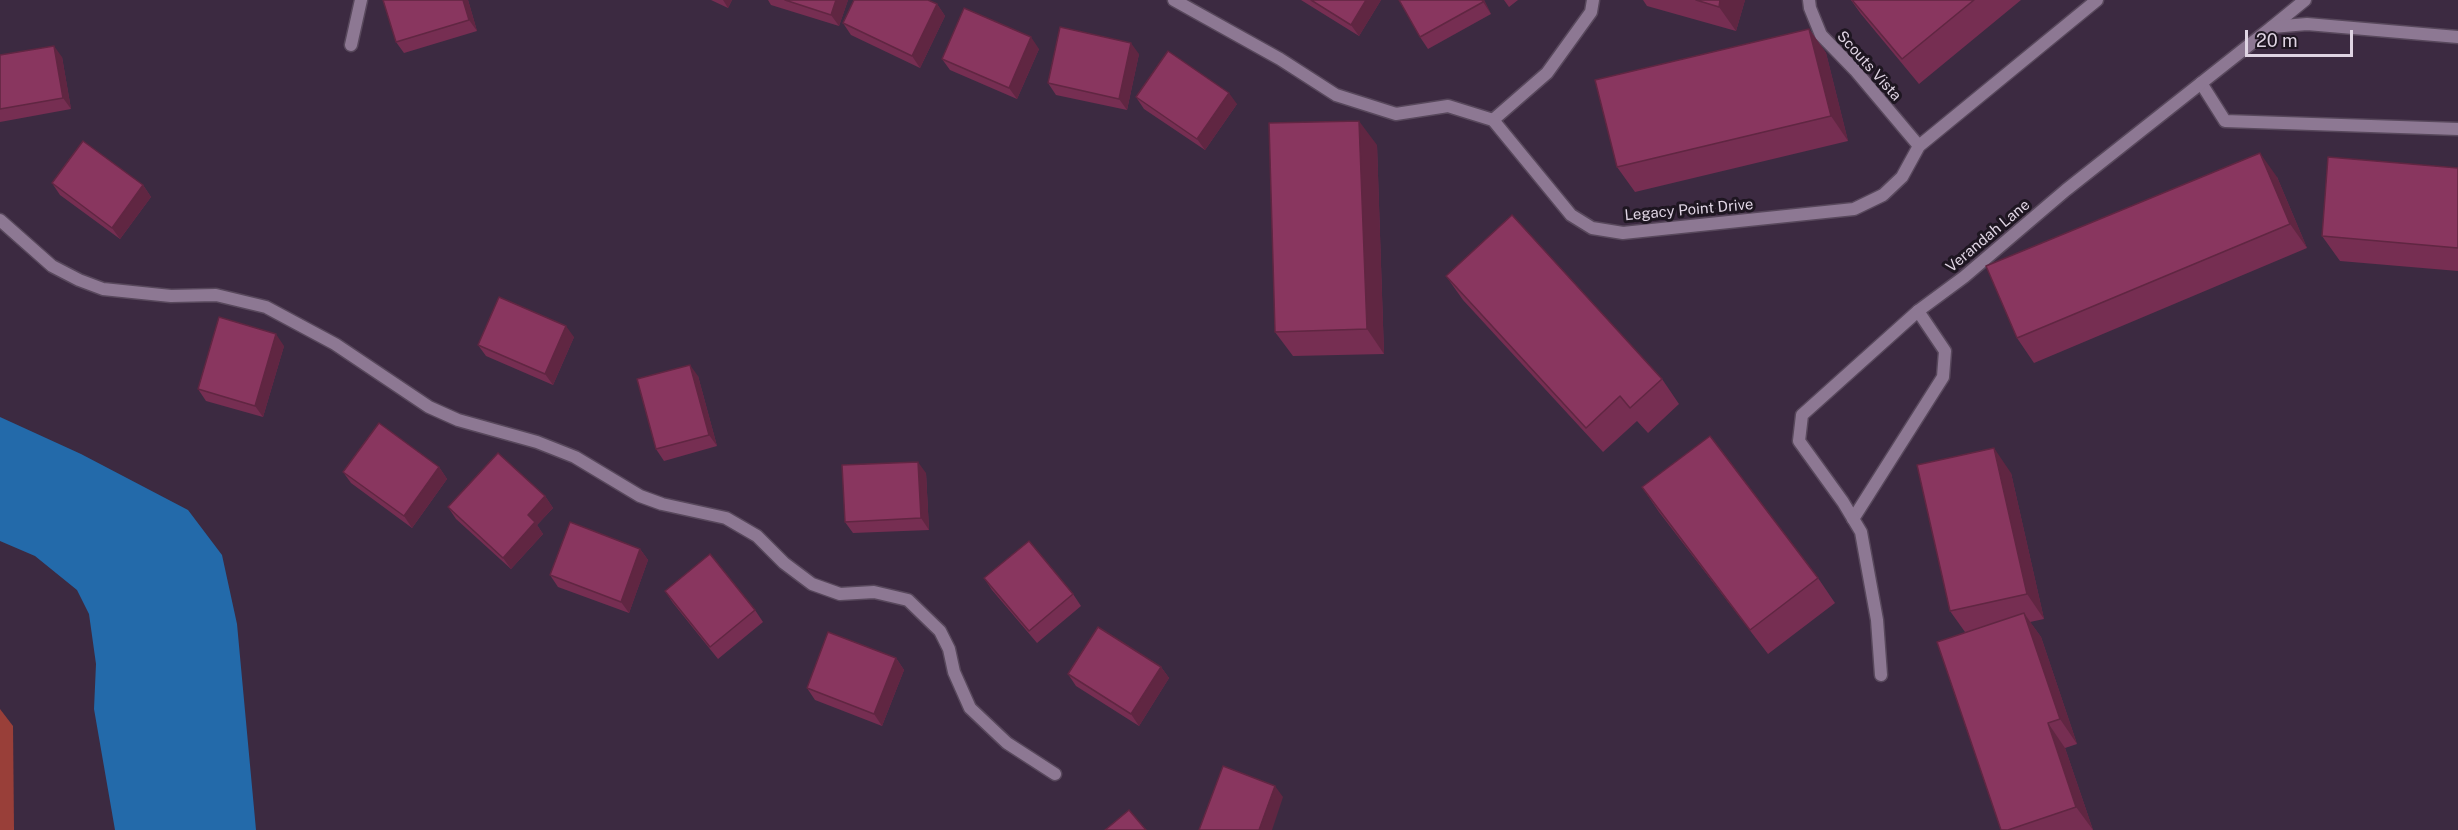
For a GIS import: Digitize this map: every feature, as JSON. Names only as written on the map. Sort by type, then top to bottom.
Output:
[{"type":"street","points":[[351,45],[360,0]]},
{"type":"street","points":[[1174,0],[1281,59],[1336,94],[1396,114],[1448,106],[1493,120],[1547,73],[1591,12],[1593,0]]},
{"type":"street","name":"Scouts Vista","points":[[1809,0],[1821,35],[1855,70],[1919,146]]},
{"type":"street","name":"Legacy Point Drive","points":[[1493,120],[1571,215],[1592,228],[1623,233],[1854,209],[1883,195],[1902,177],[1919,146],[2097,0]]},
{"type":"street","name":"Verandah Lane","points":[[1881,675],[1877,620],[1861,532],[1799,441],[1802,415],[1918,311],[1964,277],[2066,190],[2305,0]]},
{"type":"street","points":[[2272,27],[2307,24],[2458,37]]},
{"type":"street","points":[[2201,83],[2225,121],[2458,129]]},
{"type":"street","points":[[0,220],[52,266],[79,280],[103,289],[171,296],[216,295],[266,307],[335,344],[429,407],[458,420],[537,442],[575,457],[640,496],[662,504],[726,518],[757,536],[784,563],[812,584],[840,594],[874,592],[908,600],[940,631],[949,649],[954,672],[970,708],[1007,743],[1055,774]]},
{"type":"street","points":[[1853,519],[1943,377],[1945,351],[1918,311]]},
{"type":"shaded area","points":[[0,709],[13,726],[14,830],[0,830]]},
{"type":"water","points":[[0,417],[81,454],[188,510],[222,555],[237,624],[256,830],[115,830],[94,709],[96,664],[89,614],[77,590],[35,556],[0,541]]},
{"type":"building","points":[[383,0],[463,0],[469,20],[396,42]]},
{"type":"building","points":[[785,0],[836,0],[831,15]]},
{"type":"building","points":[[854,0],[928,0],[937,4],[912,56],[843,23]]},
{"type":"building","points":[[1311,0],[1366,0],[1351,25]]},
{"type":"building","points":[[1399,0],[1482,0],[1483,2],[1420,37]]},
{"type":"building","points":[[1696,0],[1720,0],[1719,7]]},
{"type":"building","points":[[1852,0],[1974,0],[1902,59]]},
{"type":"building","points":[[964,8],[1031,37],[1009,88],[942,59]]},
{"type":"building","points":[[1060,27],[1131,43],[1119,99],[1048,83]]},
{"type":"building","points":[[1809,29],[1831,116],[1617,167],[1595,80]]},
{"type":"building","points":[[54,46],[63,98],[0,109],[0,55]]},
{"type":"building","points":[[1168,51],[1229,93],[1197,139],[1136,97]]},
{"type":"building","points":[[1359,121],[1367,329],[1275,332],[1269,123]]},
{"type":"building","points":[[83,141],[143,185],[112,228],[52,183]]},
{"type":"building","points":[[2260,153],[2290,224],[2017,338],[1986,266]]},
{"type":"building","points":[[2328,157],[2458,168],[2458,248],[2322,236]]},
{"type":"building","points":[[1512,215],[1662,379],[1630,408],[1620,396],[1586,428],[1446,276]]},
{"type":"building","points":[[499,297],[566,326],[545,374],[478,345]]},
{"type":"building","points":[[219,317],[276,334],[255,406],[198,389]]},
{"type":"building","points":[[690,365],[709,435],[656,449],[637,379]]},
{"type":"building","points":[[379,423],[439,467],[404,516],[343,472]]},
{"type":"building","points":[[1710,436],[1818,578],[1750,630],[1642,487]]},
{"type":"building","points":[[1994,448],[2027,594],[1950,611],[1917,465]]},
{"type":"building","points":[[498,453],[545,496],[528,515],[535,522],[503,558],[448,507]]},
{"type":"building","points":[[918,462],[921,518],[845,522],[842,465]]},
{"type":"building","points":[[570,522],[640,549],[621,602],[550,575]]},
{"type":"building","points":[[1029,541],[1073,594],[1029,631],[984,578]]},
{"type":"building","points":[[710,554],[755,610],[710,647],[665,591]]},
{"type":"building","points":[[2024,613],[2060,719],[2048,723],[2076,807],[2008,830],[2001,830],[1937,642]]},
{"type":"building","points":[[1098,627],[1161,667],[1131,714],[1068,674]]},
{"type":"building","points":[[828,632],[896,658],[874,714],[807,688]]},
{"type":"building","points":[[1223,766],[1275,786],[1259,830],[1199,830]]},
{"type":"building","points":[[1129,810],[1146,830],[1105,830]]}]
